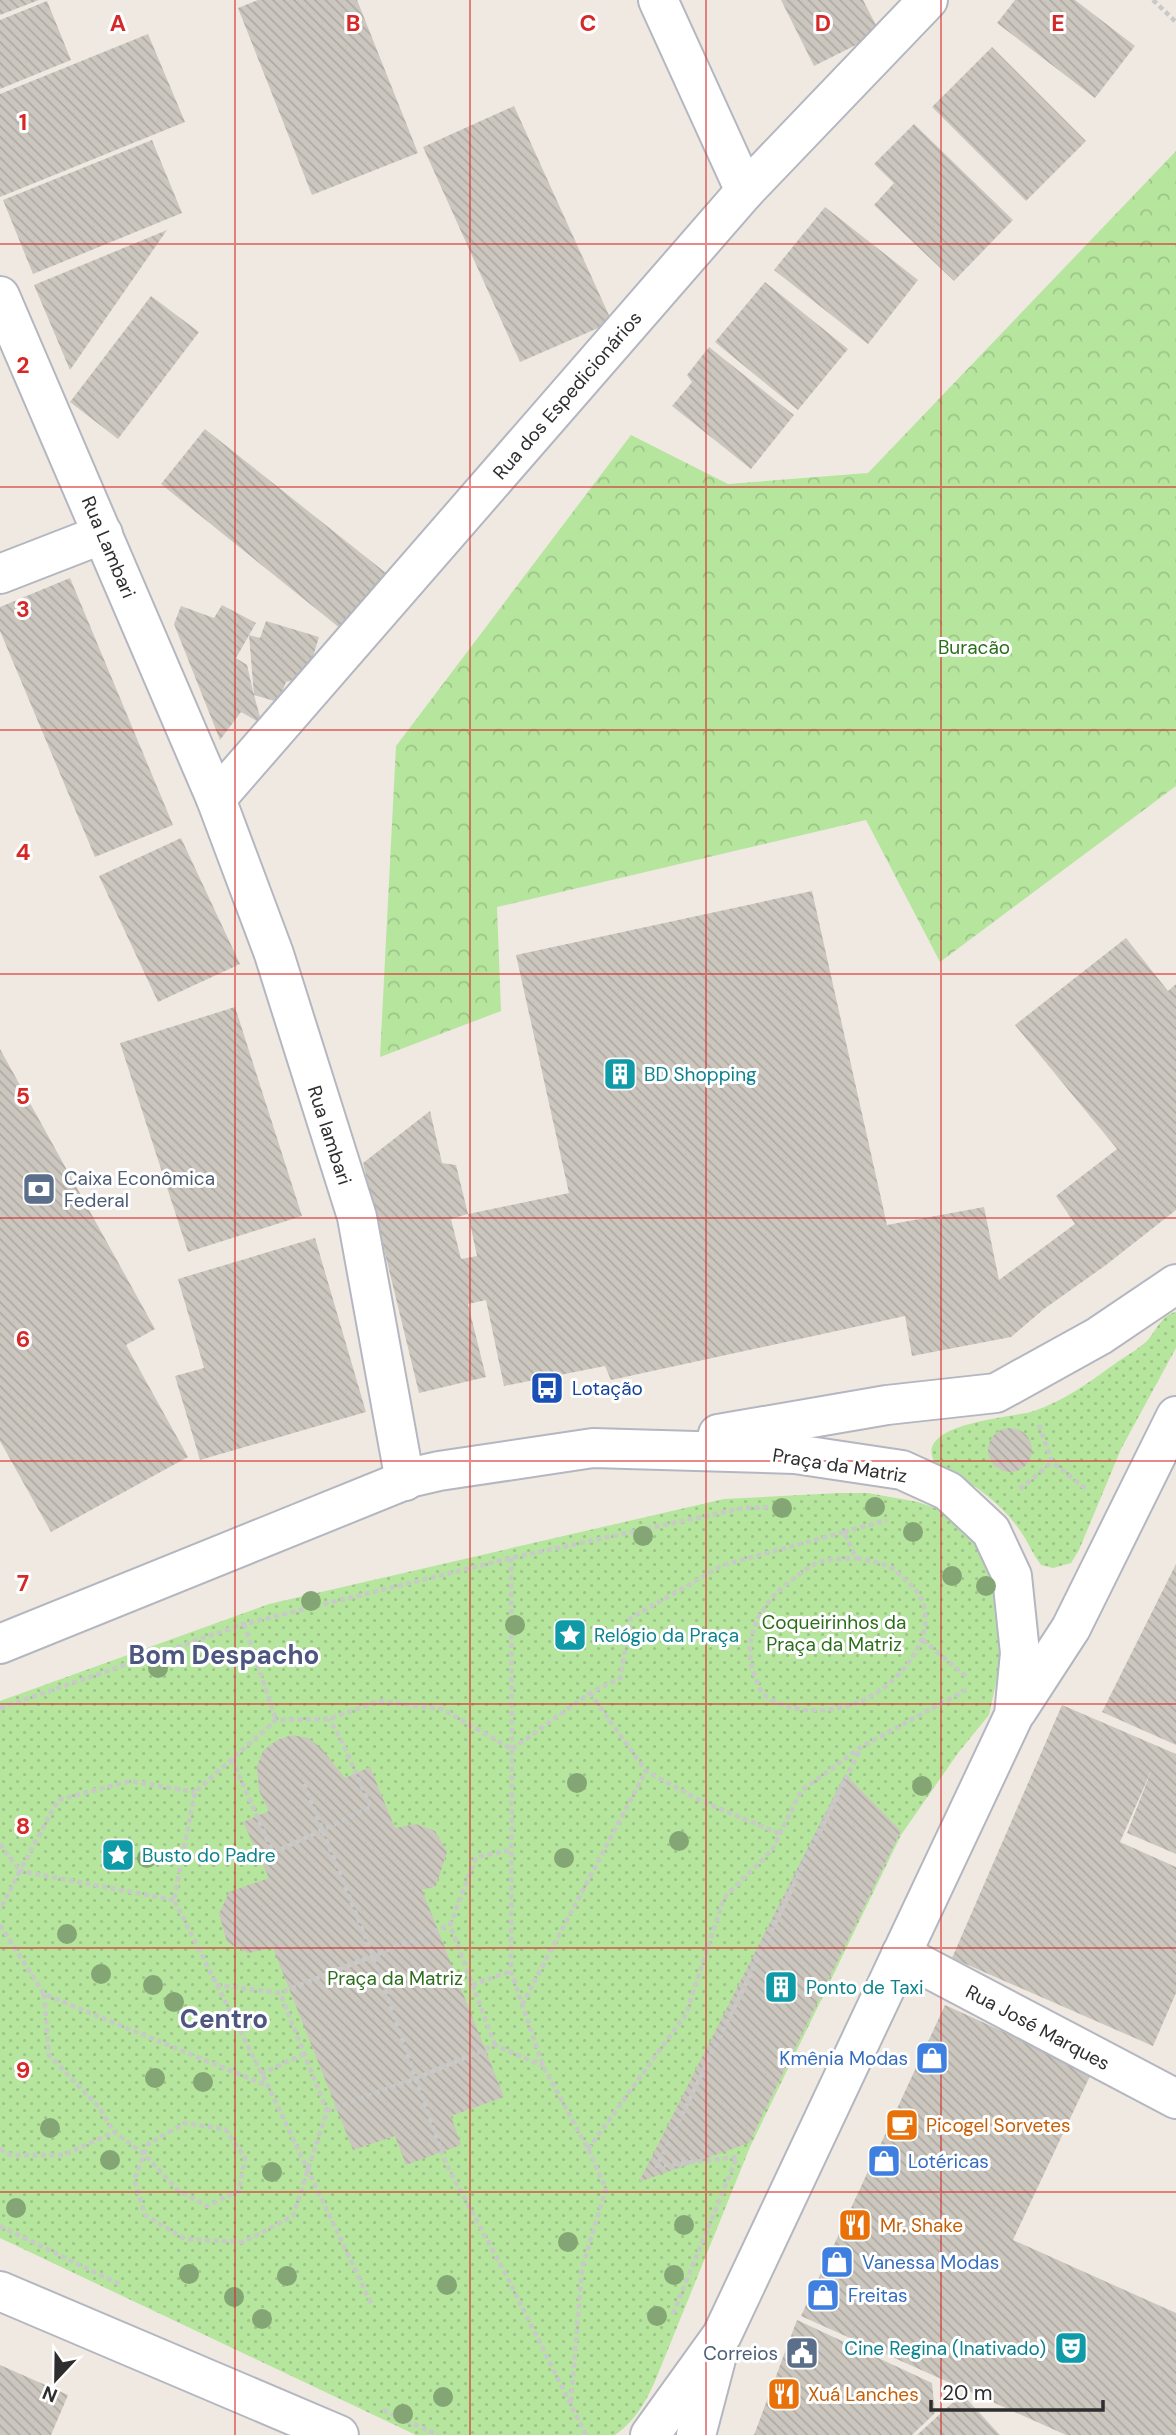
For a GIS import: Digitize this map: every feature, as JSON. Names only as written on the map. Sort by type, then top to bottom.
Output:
[{"type":"main road","points":[[658,0],[744,191]]},
{"type":"main road","name":"Rua dos Espedicionários","points":[[216,799],[744,191],[928,0]]},
{"type":"main road","name":"Rua Lambari","points":[[0,296],[216,799]]},
{"type":"main road","points":[[0,574],[103,534]]},
{"type":"main road","name":"Rua lambari","points":[[216,799],[274,954],[357,1217],[405,1482]]},
{"type":"main road","points":[[636,1449],[887,1405],[996,1393],[1099,1336],[1176,1284]]},
{"type":"main road","points":[[1014,1716],[1071,1628],[1176,1416]]},
{"type":"main road","name":"Praça da Matriz","points":[[0,1644],[413,1477],[593,1448],[795,1454],[902,1470],[948,1491],[991,1531],[1012,1576],[1020,1653],[1014,1716],[722,2335],[650,2435]]},
{"type":"main road","name":"Rua José Marques","points":[[901,1954],[1176,2099]]},
{"type":"main road","points":[[0,2291],[339,2435]]},
{"type":"main road","points":[[695,2435],[722,2335]]},
{"type":"path","points":[[1153,0],[1176,23]]},
{"type":"path","points":[[1038,1424],[1052,1462],[1090,1492]]},
{"type":"path","points":[[1011,1497],[1052,1462]]},
{"type":"path","points":[[0,1708],[244,1625],[511,1558],[743,1508],[785,1506]]},
{"type":"path","points":[[512,1749],[590,1693],[620,1678],[631,1618],[723,1565],[889,1520]]},
{"type":"path","points":[[844,1532],[857,1558]]},
{"type":"path","points":[[511,1558],[511,1971],[543,2066],[588,2149],[606,2189],[582,2268],[571,2402]]},
{"type":"path","points":[[857,1558],[889,1566],[916,1589],[927,1614],[923,1640],[897,1674],[874,1695],[848,1706],[810,1711],[777,1703],[761,1693],[748,1656],[753,1630],[764,1604],[787,1583],[818,1562],[857,1558]]},
{"type":"path","points":[[244,1625],[276,1720]]},
{"type":"path","points":[[588,2149],[686,2014],[724,1898],[772,1850],[801,1791],[862,1747],[975,1685],[923,1640]]},
{"type":"path","points":[[590,1693],[646,1771],[699,1800],[781,1834]]},
{"type":"path","points":[[371,2303],[268,2086],[174,1900],[195,1793],[276,1720],[329,1719],[379,1701],[442,1709],[512,1749]]},
{"type":"path","points":[[232,1759],[273,1853],[321,1828],[371,1807],[329,1719]]},
{"type":"path","points":[[671,2317],[737,2157],[656,2166],[862,1747]]},
{"type":"path","points":[[522,2005],[646,1771]]},
{"type":"path","points":[[0,1910],[58,1800],[130,1782],[195,1793]]},
{"type":"path","points":[[304,1784],[373,1956],[446,2164],[586,2435]]},
{"type":"path","points":[[0,1844],[20,1871],[174,1900]]},
{"type":"path","points":[[511,1850],[476,1857],[450,1925],[495,2045],[543,2066]]},
{"type":"path","points":[[0,1925],[44,1994],[49,2054],[99,2107],[114,2132],[144,2154],[178,2190],[206,2206],[239,2191],[245,2158],[225,2129],[185,2123],[148,2144],[144,2154],[134,2180],[145,2215],[185,2239],[243,2242],[293,2216],[327,2111],[280,1993]]},
{"type":"path","points":[[216,1984],[280,1993],[450,1925]]},
{"type":"path","points":[[472,1985],[511,1971]]},
{"type":"path","points":[[44,1994],[268,2086]]},
{"type":"path","points":[[327,2111],[417,2078],[495,2045]]},
{"type":"path","points":[[261,2074],[304,2054]]},
{"type":"path","points":[[0,2149],[11,2155],[64,2155],[114,2132]]},
{"type":"green space","name":"Buracão","points":[[1176,151],[1176,786],[940,962],[866,820],[497,907],[501,1011],[380,1057],[396,746],[631,435],[728,484],[868,473]]},
{"type":"green space","points":[[1176,1312],[1176,1348],[1121,1449],[1079,1550],[1071,1563],[1053,1568],[1041,1565],[1025,1538],[997,1504],[977,1488],[936,1463],[932,1447],[940,1437],[953,1429],[1034,1411],[1067,1396],[1140,1347],[1163,1319]]},
{"type":"green space","name":"Praça da Matriz","points":[[868,1493],[918,1502],[938,1509],[972,1535],[996,1580],[1002,1653],[989,1715],[958,1753],[901,1835],[750,2147],[652,2388],[637,2414],[623,2428],[615,2435],[416,2435],[0,2238],[0,1701],[269,1604],[724,1499]]},
{"type":"building","points":[[0,0],[39,0],[0,15]]},
{"type":"building","points":[[258,0],[357,0],[418,153],[312,195],[238,8]]},
{"type":"building","points":[[781,0],[863,0],[880,33],[814,66]]},
{"type":"building","points":[[1015,0],[1075,0],[1135,46],[1095,98],[997,23]]},
{"type":"building","points":[[47,1],[71,60],[0,89],[0,20]]},
{"type":"building","points":[[148,34],[185,122],[0,197],[0,94]]},
{"type":"building","points":[[992,47],[1086,141],[1026,201],[932,107]]},
{"type":"building","points":[[514,106],[612,322],[520,362],[423,147]]},
{"type":"building","points":[[914,124],[1013,220],[954,281],[874,205],[894,183],[874,164]]},
{"type":"building","points":[[152,140],[182,213],[33,274],[3,200]]},
{"type":"building","points":[[825,207],[918,280],[868,344],[774,270]]},
{"type":"building","points":[[167,230],[70,370],[34,285]]},
{"type":"building","points":[[765,282],[848,349],[798,410],[715,342]]},
{"type":"building","points":[[151,296],[199,332],[118,439],[70,402]]},
{"type":"building","points":[[709,347],[794,415],[751,469],[672,406],[692,382],[687,375]]},
{"type":"building","points":[[205,429],[391,577],[346,633],[161,484]]},
{"type":"building","points":[[70,578],[173,825],[95,857],[0,631],[0,607]]},
{"type":"building","points":[[222,605],[256,623],[236,658],[247,665],[262,724],[241,712],[220,740],[174,624],[181,606],[214,618]]},
{"type":"building","points":[[266,621],[319,637],[307,676],[286,682],[278,702],[254,695],[249,635],[260,638]]},
{"type":"building","points":[[181,838],[240,964],[158,1002],[99,876]]},
{"type":"building","points":[[812,891],[887,1225],[984,1207],[999,1280],[1075,1224],[1056,1196],[1117,1149],[1015,1025],[1126,938],[1168,991],[1176,984],[1176,1210],[1011,1337],[912,1356],[905,1316],[611,1380],[605,1366],[504,1386],[486,1300],[468,1304],[486,1377],[419,1393],[363,1163],[430,1111],[442,1163],[456,1165],[468,1214],[569,1193],[516,955]],"holes":[[[468,1214],[477,1256],[461,1259],[451,1219]]]},
{"type":"building","points":[[235,1007],[302,1216],[188,1252],[120,1043]]},
{"type":"building","name":"Caixa Econômica Federal","points":[[0,1049],[155,1329],[126,1345],[188,1457],[51,1532],[0,1441]]},
{"type":"building","points":[[315,1238],[366,1412],[200,1460],[175,1376],[204,1368],[178,1279]]},
{"type":"building","points":[[1010,1428],[1019,1429],[1026,1434],[1031,1441],[1031,1459],[1026,1466],[1019,1471],[1010,1472],[1001,1471],[994,1466],[989,1459],[988,1450],[989,1441],[994,1434],[1001,1429]]},
{"type":"building","points":[[1176,1564],[1176,1745],[1102,1712]]},
{"type":"building","points":[[1062,1705],[1176,1754],[1176,1854],[1127,1833],[1152,1769],[1120,1842],[1176,1867],[1176,1993],[1153,2046],[952,1958]]},
{"type":"building","points":[[292,1735],[308,1738],[321,1748],[345,1778],[370,1767],[395,1828],[416,1824],[435,1831],[447,1852],[436,1886],[422,1890],[504,2097],[451,2116],[461,2145],[406,2165],[395,2136],[353,2150],[273,1948],[248,1953],[227,1942],[219,1914],[229,1892],[269,1878],[243,1822],[269,1811],[259,1791],[257,1766],[263,1751],[277,1740]]},
{"type":"building","name":"Ponto de Taxi","points":[[845,1774],[901,1831],[749,2143],[639,2182]]},
{"type":"building","points":[[945,2005],[1092,2072],[1013,2240],[1176,2313],[1176,2435],[1066,2435],[801,2316]]},
{"type":"building","points":[[797,2320],[932,2383],[935,2413],[912,2435],[754,2435]]},
{"type":"building","points":[[0,2365],[68,2395],[51,2435],[0,2435]]},
{"type":"building","points":[[962,2394],[1000,2435],[917,2435]]},
{"type":"place","name":"BD Shopping","points":[[620,1074]]},
{"type":"place","name":"Caixa Econômica Federal","points":[[39,1189]]},
{"type":"place","name":"Lotação","points":[[547,1388]]},
{"type":"place","name":"Relógio da Praça","points":[[570,1635]]},
{"type":"place","name":"Busto do Padre","points":[[118,1855]]},
{"type":"place","name":"Ponto de Taxi","points":[[781,1987]]},
{"type":"place","name":"Kmênia Modas","points":[[932,2058]]},
{"type":"place","name":"Picogel Sorvetes","points":[[902,2125]]},
{"type":"place","name":"Lotéricas","points":[[884,2161]]},
{"type":"place","name":"Mr. Shake","points":[[855,2225]]},
{"type":"place","name":"Vanessa Modas","points":[[837,2262]]},
{"type":"place","name":"Freitas","points":[[823,2295]]},
{"type":"place","name":"Cine Regina (Inativado)","points":[[1071,2348]]},
{"type":"place","name":"Correios","points":[[802,2353]]},
{"type":"place","name":"Xuá Lanches","points":[[784,2394]]},
{"type":"district","name":"Bom Despacho","points":[[224,1655]]},
{"type":"district","name":"Centro","points":[[224,2019]]},
{"type":"park label","name":"Coqueirinhos da Praça da Matriz","points":[[834,1633]]}]
